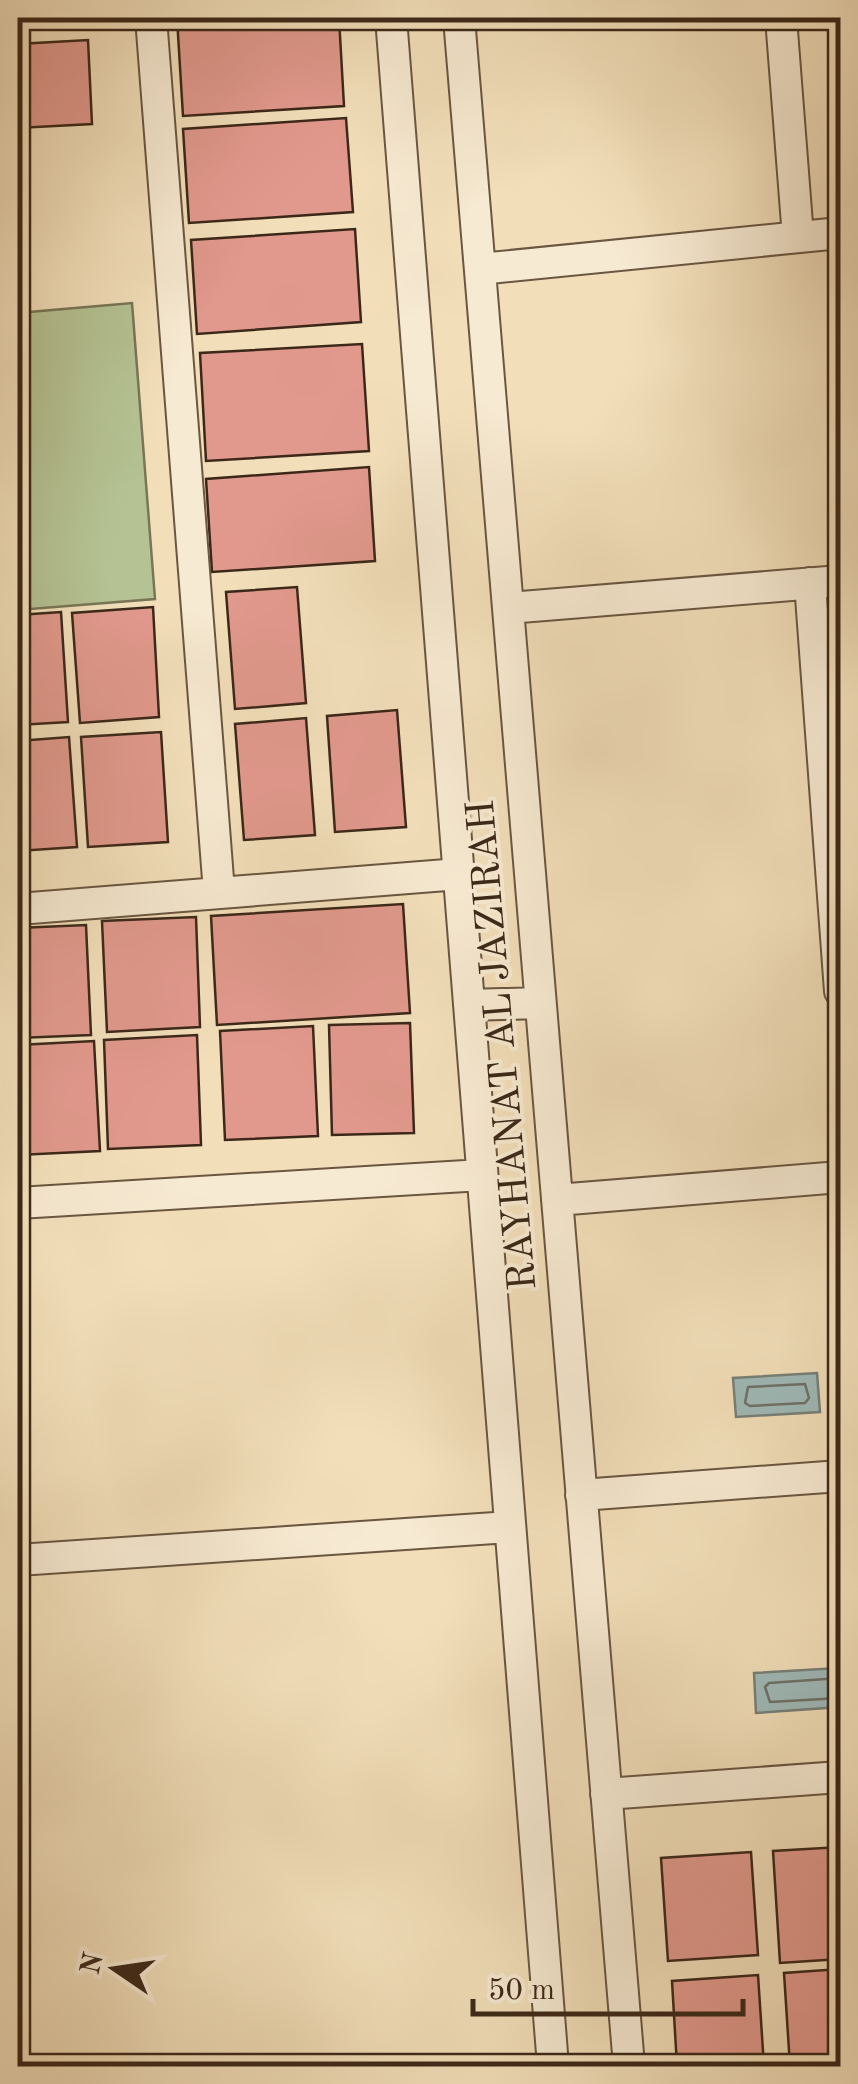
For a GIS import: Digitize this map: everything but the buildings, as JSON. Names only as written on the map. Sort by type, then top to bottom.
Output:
[{"type":"street","points":[[151,18],[219,892]]},
{"type":"street","name":"RAYHANAT AL JAZIRAH","points":[[391,18],[553,2066]]},
{"type":"street","name":"RAYHANAT AL JAZIRAH","points":[[459,18],[628,2066]]},
{"type":"street","points":[[781,18],[798,237]]},
{"type":"street","points":[[480,269],[840,233]]},
{"type":"street","points":[[508,608],[825,582],[840,990]]},
{"type":"street","points":[[18,908],[459,874]]},
{"type":"street","points":[[469,1005],[540,1002]]},
{"type":"street","points":[[18,1203],[482,1175]]},
{"type":"street","points":[[557,1200],[840,1176]]},
{"type":"street","points":[[581,1495],[840,1476]]},
{"type":"street","points":[[18,1560],[510,1527]]},
{"type":"street","points":[[606,1794],[840,1778]]},
{"type":"green space","points":[[132,303],[155,599],[18,610],[18,313]]},
{"type":"water","points":[[817,1373],[820,1412],[736,1417],[733,1378]]},
{"type":"water","points":[[838,1668],[840,1707],[756,1713],[754,1673]]}]
